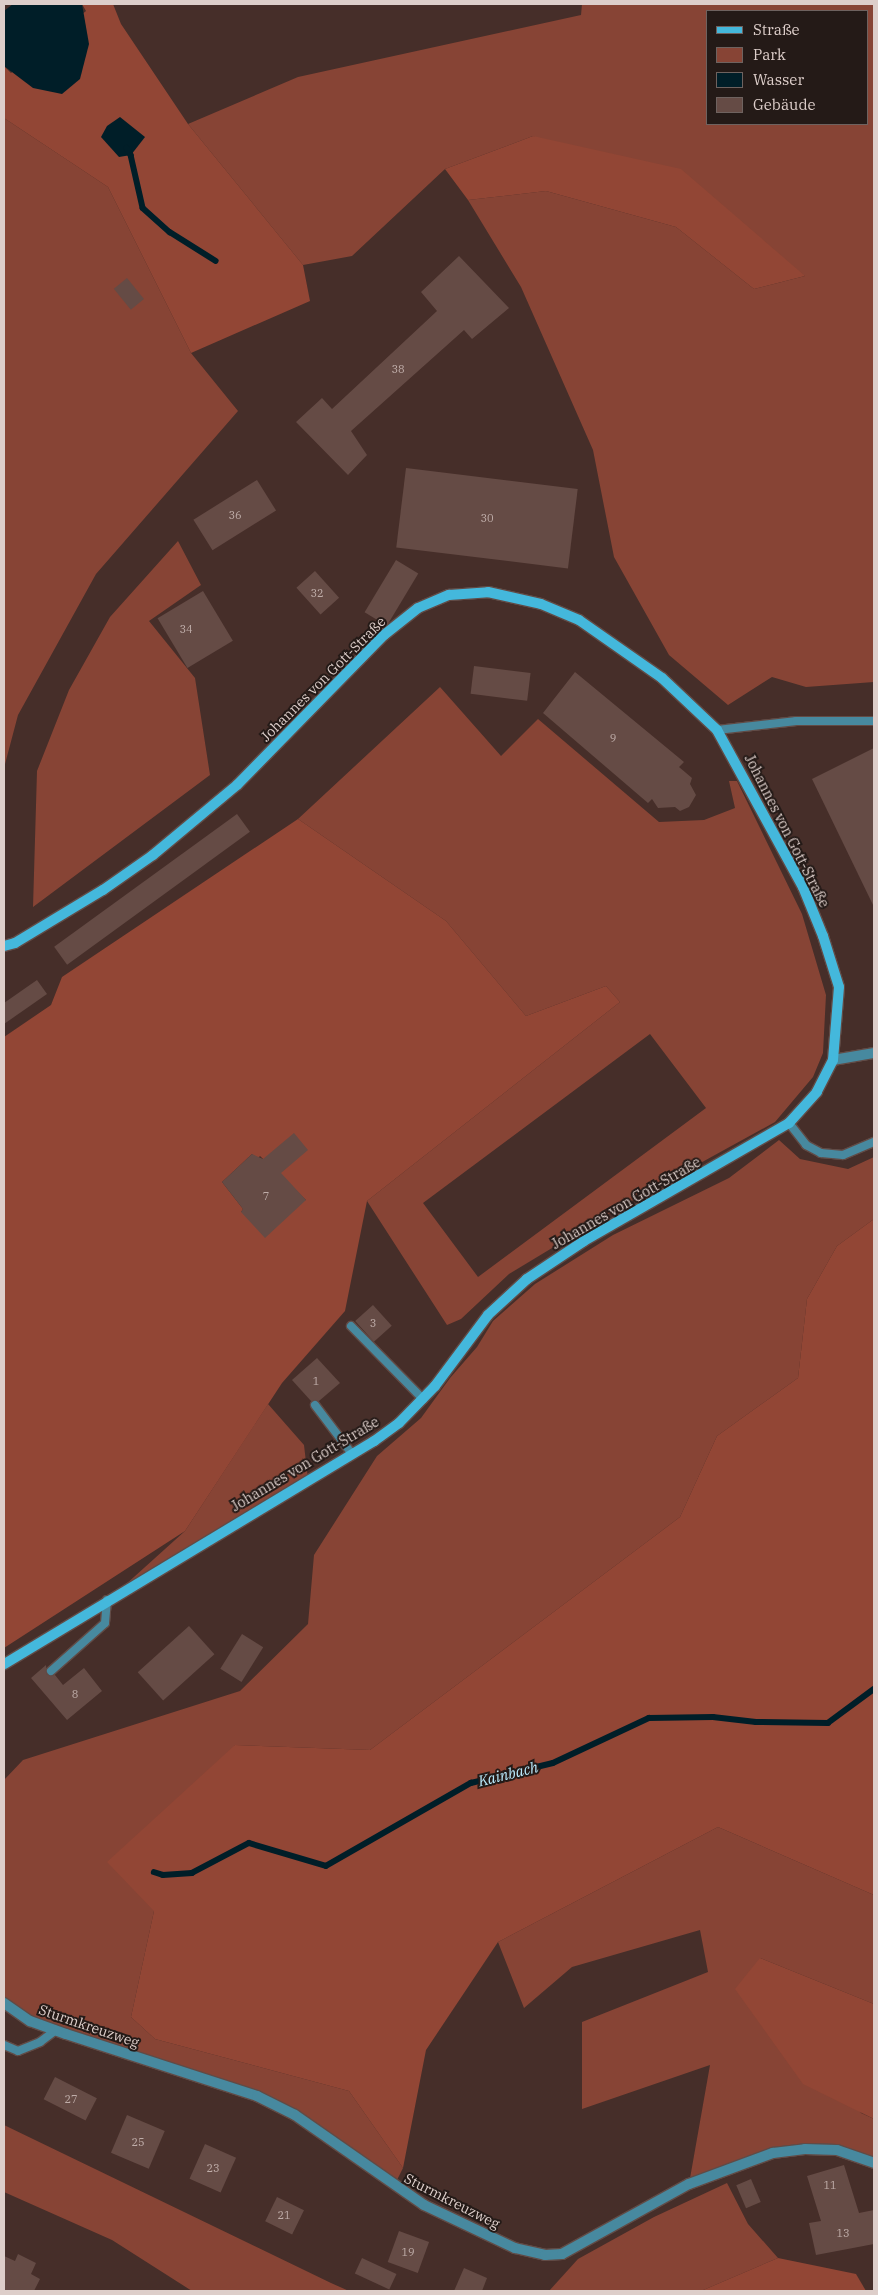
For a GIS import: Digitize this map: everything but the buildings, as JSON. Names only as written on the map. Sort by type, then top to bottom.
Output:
[{"type":"street","name":"Johannes von Gott-Straße","points":[[4,946],[15,943],[103,890],[153,854],[237,785],[384,635],[418,608],[449,594],[488,592],[516,596],[579,620],[662,678],[717,730],[803,887],[823,936],[839,987],[833,1060],[817,1092],[789,1123],[584,1241],[527,1280],[488,1315],[423,1399],[399,1423],[352,1454],[106,1600],[4,1664]]},
{"type":"street","points":[[833,1060],[874,1053]]},
{"type":"street","name":"Sturmkreuzweg","points":[[4,2003],[30,2021],[257,2096],[295,2115],[424,2204],[516,2248],[545,2255],[562,2254],[689,2184],[773,2153],[805,2149],[837,2150],[874,2163]]},
{"type":"lane","points":[[717,730],[796,721],[874,721]]},
{"type":"lane","points":[[789,1123],[806,1145],[821,1153],[843,1155],[874,1142]]},
{"type":"lane","points":[[351,1326],[423,1399]]},
{"type":"lane","points":[[315,1405],[352,1454]]},
{"type":"lane","points":[[51,1671],[105,1623],[106,1600]]},
{"type":"lane","points":[[4,2045],[18,2051],[40,2042],[56,2030]]},
{"type":"green space","points":[[582,4],[874,4],[874,682],[806,687],[772,677],[728,705],[669,655],[614,557],[593,450],[521,287],[468,200],[546,191],[676,227],[754,289],[805,276],[533,136],[445,169],[352,256],[303,265],[188,124],[298,77],[581,15]]},
{"type":"green space","points":[[4,118],[108,187],[191,353],[238,411],[96,574],[18,715],[4,768]]},
{"type":"green space","points":[[178,541],[201,585],[149,621],[195,678],[210,775],[33,907],[37,771],[69,690],[110,617]]},
{"type":"green space","points":[[440,687],[501,756],[538,719],[659,822],[704,820],[735,808],[729,781],[737,781],[802,914],[826,995],[823,1053],[813,1077],[775,1122],[615,1210],[509,1274],[461,1319],[447,1325],[367,1201],[620,1002],[606,986],[526,1016],[446,921],[298,819]],"holes":[[[650,1034],[706,1108],[478,1277],[423,1203]]]},
{"type":"green space","points":[[779,1140],[800,1159],[848,1169],[874,1157],[874,1219],[837,1246],[807,1299],[798,1378],[717,1436],[680,1517],[370,1750],[235,1745],[154,1911],[131,2017],[155,2039],[349,2091],[403,2168],[394,2186],[257,2096],[66,2034],[4,2003],[4,1780],[23,1760],[240,1691],[308,1624],[314,1555],[377,1456],[421,1418],[450,1378],[477,1347],[493,1321],[535,1284],[613,1235],[729,1178]]},
{"type":"green space","points":[[268,1404],[304,1445],[308,1479],[114,1595],[185,1531]]},
{"type":"green space","points":[[718,1827],[874,1895],[874,2004],[760,1958],[861,2113],[874,2119],[874,2163],[837,2150],[773,2153],[689,2184],[710,2065],[582,2109],[582,2022],[708,1972],[700,1930],[572,1967],[524,2008],[498,1942]]},
{"type":"green space","points":[[4,2125],[349,2291],[192,2291],[112,2240],[4,2192]]},
{"type":"green space","points":[[727,2183],[748,2224],[778,2258],[701,2291],[549,2291],[578,2259],[654,2217]]},
{"type":"shaded area","points":[[82,4],[113,4],[121,24],[188,124],[303,265],[310,301],[191,353],[108,187],[4,118],[4,66],[11,73],[86,11]]},
{"type":"shaded area","points":[[533,136],[681,169],[805,276],[754,289],[676,227],[546,191],[468,200],[445,169]]},
{"type":"shaded area","points":[[298,819],[446,921],[526,1016],[606,986],[620,1002],[367,1201],[345,1311],[282,1383],[185,1531],[4,1648],[4,1037],[51,1005],[62,977]],"holes":[[[252,1154],[257,1159],[260,1156],[306,1200],[241,1212],[243,1209],[222,1182]]]},
{"type":"shaded area","points":[[874,1219],[874,1895],[718,1827],[498,1942],[426,2050],[403,2168],[349,2091],[155,2039],[131,2017],[154,1911],[107,1862],[235,1745],[370,1750],[680,1517],[717,1436],[798,1378],[807,1299],[837,1246]]},
{"type":"shaded area","points":[[760,1958],[874,2004],[874,2119],[803,2084],[735,1989]]},
{"type":"shaded area","points":[[778,2258],[856,2274],[866,2291],[701,2291]]},
{"type":"water","points":[[13,4],[82,4],[89,44],[80,79],[62,94],[33,88],[4,66],[4,11]]},
{"type":"water","points":[[120,117],[145,137],[131,155],[119,157],[101,137],[107,126]]},
{"type":"waterway","points":[[127,148],[131,155],[143,208],[170,232],[216,261]]},
{"type":"waterway","name":"Kainbach","points":[[154,1872],[163,1875],[192,1873],[249,1843],[326,1866],[471,1783],[553,1763],[649,1718],[713,1717],[756,1722],[828,1723],[874,1689]]}]
